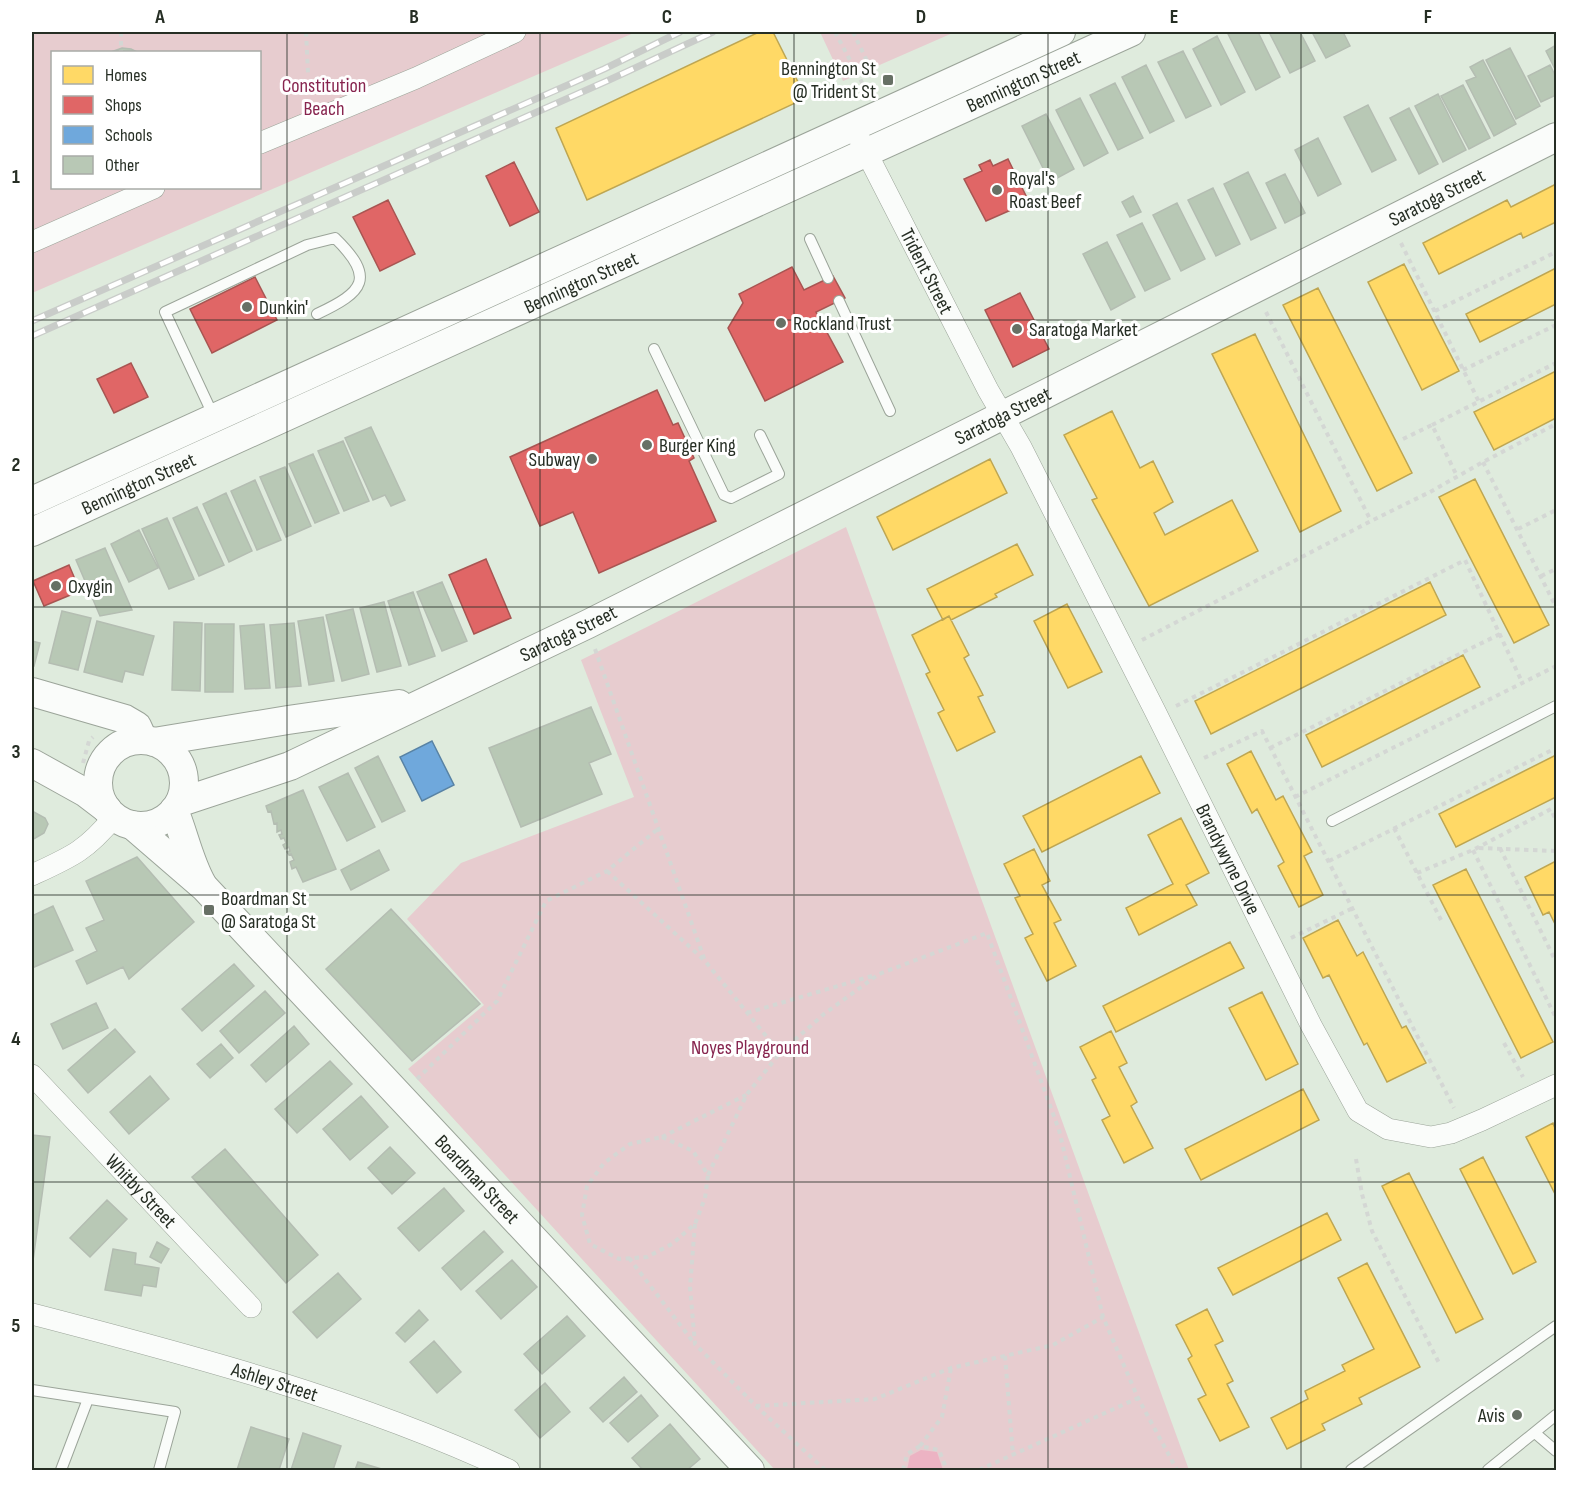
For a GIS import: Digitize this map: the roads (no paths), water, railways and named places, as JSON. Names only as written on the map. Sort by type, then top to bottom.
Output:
[{"type":"main road","name":"Bennington Street","points":[[32,532],[341,375],[445,311],[1061,32]]},
{"type":"main road","name":"Bennington Street","points":[[32,501],[214,417],[457,338],[1131,32]]},
{"type":"main road","name":"Saratoga Street","points":[[178,806],[290,766],[448,692],[588,624],[1557,137]]},
{"type":"main road","points":[[677,206],[690,232]]},
{"type":"main road","points":[[539,268],[550,295]]},
{"type":"main road","points":[[445,311],[457,338]]},
{"type":"main road","points":[[32,692],[125,719],[137,726],[149,741]]},
{"type":"main road","name":"Saratoga Street","points":[[149,741],[380,708],[448,692]]},
{"type":"main road","points":[[32,764],[86,793],[118,817],[151,825],[168,817],[178,806],[185,784],[181,765],[170,750],[149,741],[124,743],[115,748],[103,763],[99,772],[99,792],[118,817]]},
{"type":"main road","name":"Boardman Street","points":[[178,806],[191,860],[205,888]]},
{"type":"main road","name":"Boardman Street","points":[[118,817],[205,888],[750,1470]]},
{"type":"street","points":[[261,143],[416,78],[515,32]]},
{"type":"street","name":"Trident Street","points":[[853,126],[1002,416]]},
{"type":"street","points":[[32,242],[152,189]]},
{"type":"street","name":"Brandywyne Drive","points":[[1002,416],[1021,447],[1311,1025],[1358,1111],[1388,1129],[1431,1137],[1451,1133],[1557,1085]]},
{"type":"street","points":[[32,875],[77,854],[118,817]]},
{"type":"street","name":"Whitby Street","points":[[32,1075],[251,1307]]},
{"type":"street","name":"Ashley Street","points":[[32,1314],[225,1366],[339,1401],[458,1447],[509,1470]]},
{"type":"lane","points":[[214,417],[165,312],[308,245],[335,238],[358,264],[361,277],[355,290],[340,303],[317,314]]},
{"type":"lane","points":[[810,239],[828,278]]},
{"type":"lane","points":[[839,301],[890,411]]},
{"type":"lane","points":[[654,349],[724,495],[730,498],[779,474],[760,435]]},
{"type":"lane","points":[[1332,821],[1557,706]]},
{"type":"lane","points":[[1351,1470],[1557,1326]]},
{"type":"lane","points":[[32,1390],[175,1412],[159,1470]]},
{"type":"lane","points":[[61,1470],[88,1399]]},
{"type":"lane","points":[[1488,1470],[1557,1415]]},
{"type":"lane","points":[[1535,1433],[1557,1451]]},
{"type":"railway","points":[[32,321],[604,69],[680,32]]},
{"type":"railway","points":[[32,336],[713,32]]},
{"type":"place","name":"Bennington St @ Trident St","points":[[888,80]]},
{"type":"place","name":"Royal's Roast Beef","points":[[997,190]]},
{"type":"place","name":"Dunkin'","points":[[247,307]]},
{"type":"place","name":"Rockland Trust","points":[[781,323]]},
{"type":"place","name":"Saratoga Market","points":[[1017,329]]},
{"type":"place","name":"Burger King","points":[[647,445]]},
{"type":"place","name":"Subway","points":[[592,459]]},
{"type":"place","name":"Oxygin","points":[[56,586]]},
{"type":"place","name":"Boardman St @ Saratoga St","points":[[209,910]]},
{"type":"place","name":"Avis","points":[[1517,1415]]},
{"type":"park label","name":"Constitution Beach","points":[[324,96]]},
{"type":"park label","name":"Noyes Playground","points":[[750,1047]]}]
